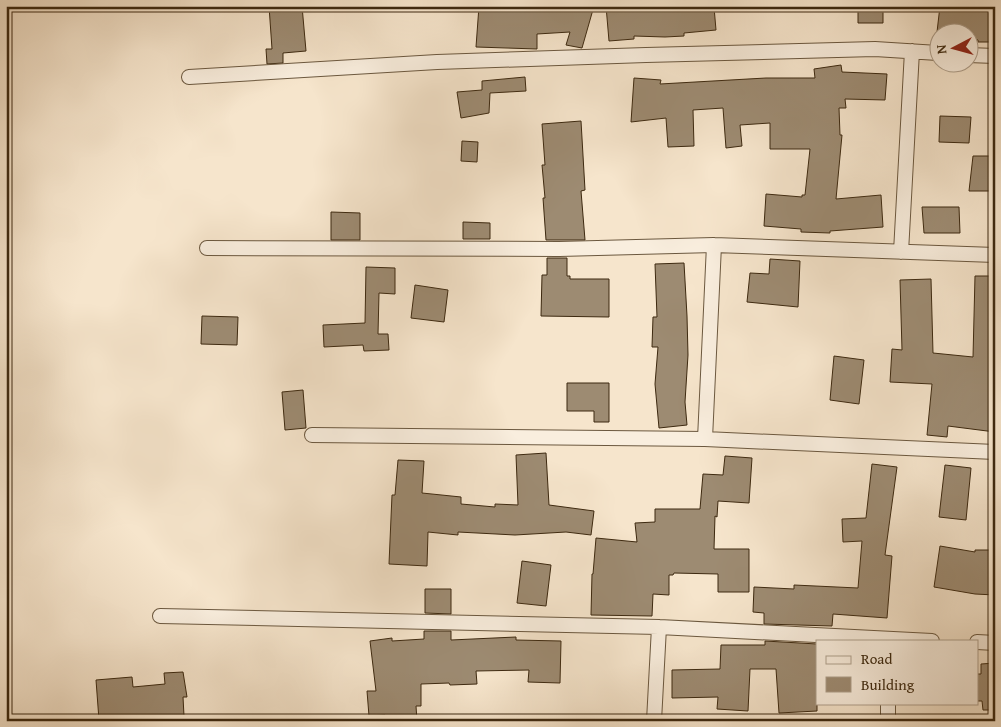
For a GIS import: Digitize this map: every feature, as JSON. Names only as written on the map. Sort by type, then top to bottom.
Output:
[{"type":"street","points":[[189,77],[447,62],[875,49],[928,52]]},
{"type":"street","points":[[901,252],[912,51]]},
{"type":"street","points":[[978,55],[995,56]]},
{"type":"street","points":[[705,439],[714,245]]},
{"type":"street","points":[[207,248],[559,249],[714,245],[995,255]]},
{"type":"street","points":[[312,435],[705,439],[995,452]]},
{"type":"street","points":[[160,616],[659,628],[889,640]]},
{"type":"street","points":[[654,721],[659,628]]},
{"type":"street","points":[[978,642],[995,643]]},
{"type":"street","points":[[888,704],[888,721]]},
{"type":"building","points":[[269,6],[302,6],[306,51],[283,53],[283,63],[267,64],[266,49],[272,49]]},
{"type":"building","points":[[479,6],[594,6],[582,48],[566,45],[570,32],[537,34],[537,49],[476,47]]},
{"type":"building","points":[[606,6],[699,6],[699,9],[714,7],[716,30],[684,33],[684,36],[634,36],[634,39],[609,41]]},
{"type":"building","points":[[858,6],[883,6],[883,23],[858,23]]},
{"type":"building","points":[[940,6],[994,6],[991,28],[995,28],[995,42],[978,42],[978,22],[938,22]]},
{"type":"building","points":[[841,65],[842,72],[887,74],[885,100],[845,99],[846,108],[839,108],[840,135],[842,135],[836,199],[881,195],[883,227],[830,231],[830,233],[801,232],[801,229],[764,226],[766,194],[802,197],[802,195],[805,195],[810,149],[770,149],[770,123],[740,125],[742,146],[726,148],[723,108],[693,110],[694,146],[668,147],[666,118],[631,122],[634,78],[661,80],[660,84],[766,78],[815,78],[814,69]]},
{"type":"building","points":[[525,77],[526,91],[490,93],[489,113],[461,118],[457,92],[482,90],[482,81]]},
{"type":"building","points":[[940,116],[971,117],[969,143],[939,142]]},
{"type":"building","points":[[581,121],[585,190],[581,191],[585,240],[546,240],[542,165],[545,165],[542,124]]},
{"type":"building","points":[[462,141],[478,142],[477,162],[461,161]]},
{"type":"building","points":[[973,156],[995,156],[995,191],[969,191]]},
{"type":"building","points":[[922,207],[959,207],[960,233],[924,233]]},
{"type":"building","points":[[331,212],[360,213],[360,240],[331,240]]},
{"type":"building","points":[[463,222],[490,223],[490,239],[463,239]]},
{"type":"building","points":[[547,258],[567,258],[567,276],[570,276],[570,279],[609,279],[609,317],[541,316],[542,275],[547,275]]},
{"type":"building","points":[[770,259],[800,261],[798,307],[747,302],[750,273],[769,274]]},
{"type":"building","points":[[684,263],[688,355],[685,402],[687,425],[659,428],[655,384],[658,347],[652,347],[653,317],[657,317],[655,264]]},
{"type":"building","points":[[366,267],[395,268],[395,294],[379,293],[378,334],[388,334],[389,350],[364,351],[363,345],[324,347],[323,325],[365,323]]},
{"type":"building","points":[[975,276],[995,276],[995,432],[948,426],[947,437],[927,435],[932,384],[890,382],[892,349],[902,350],[900,280],[931,279],[933,353],[973,357]]},
{"type":"building","points":[[415,285],[448,290],[444,322],[411,318]]},
{"type":"building","points":[[202,316],[238,317],[237,345],[201,344]]},
{"type":"building","points":[[834,356],[864,360],[859,404],[830,400]]},
{"type":"building","points":[[567,383],[609,383],[609,422],[594,422],[594,411],[567,411]]},
{"type":"building","points":[[303,390],[306,428],[285,430],[282,392]]},
{"type":"building","points":[[546,453],[549,505],[594,511],[591,535],[566,532],[515,535],[458,532],[458,535],[428,532],[427,566],[389,564],[392,495],[395,495],[398,460],[424,461],[422,493],[461,497],[461,504],[495,507],[495,504],[518,505],[516,455]]},
{"type":"building","points":[[725,456],[752,458],[749,503],[718,501],[717,517],[715,516],[714,549],[749,549],[749,592],[718,592],[718,574],[674,573],[669,575],[669,595],[653,594],[652,616],[591,615],[592,574],[596,538],[637,542],[635,523],[655,522],[655,509],[700,509],[703,474],[723,475]]},
{"type":"building","points":[[872,464],[897,467],[885,555],[892,556],[887,618],[833,614],[832,626],[764,624],[764,613],[753,612],[754,587],[794,589],[794,585],[858,588],[862,541],[843,542],[842,519],[866,518]]},
{"type":"building","points":[[945,465],[971,468],[966,520],[939,517]]},
{"type":"building","points":[[940,546],[975,552],[975,550],[995,550],[995,595],[975,594],[934,587]]},
{"type":"building","points":[[522,561],[551,565],[546,606],[517,603]]},
{"type":"building","points":[[425,589],[451,589],[451,614],[425,613]]},
{"type":"building","points":[[424,631],[451,631],[451,640],[516,637],[516,640],[561,641],[560,683],[528,682],[529,670],[476,671],[477,684],[421,684],[421,706],[416,706],[417,721],[385,721],[385,715],[369,716],[367,691],[376,691],[370,641],[392,638],[392,641],[424,639]]},
{"type":"building","points":[[765,641],[816,644],[817,711],[779,713],[776,669],[750,669],[748,711],[717,709],[718,697],[672,698],[672,670],[720,669],[721,645],[765,645]]},
{"type":"building","points":[[995,663],[995,710],[983,710],[982,701],[978,701],[978,674],[981,674],[981,664]]},
{"type":"building","points":[[183,672],[187,697],[183,697],[184,716],[99,720],[96,680],[132,677],[133,687],[165,684],[164,673]]}]
